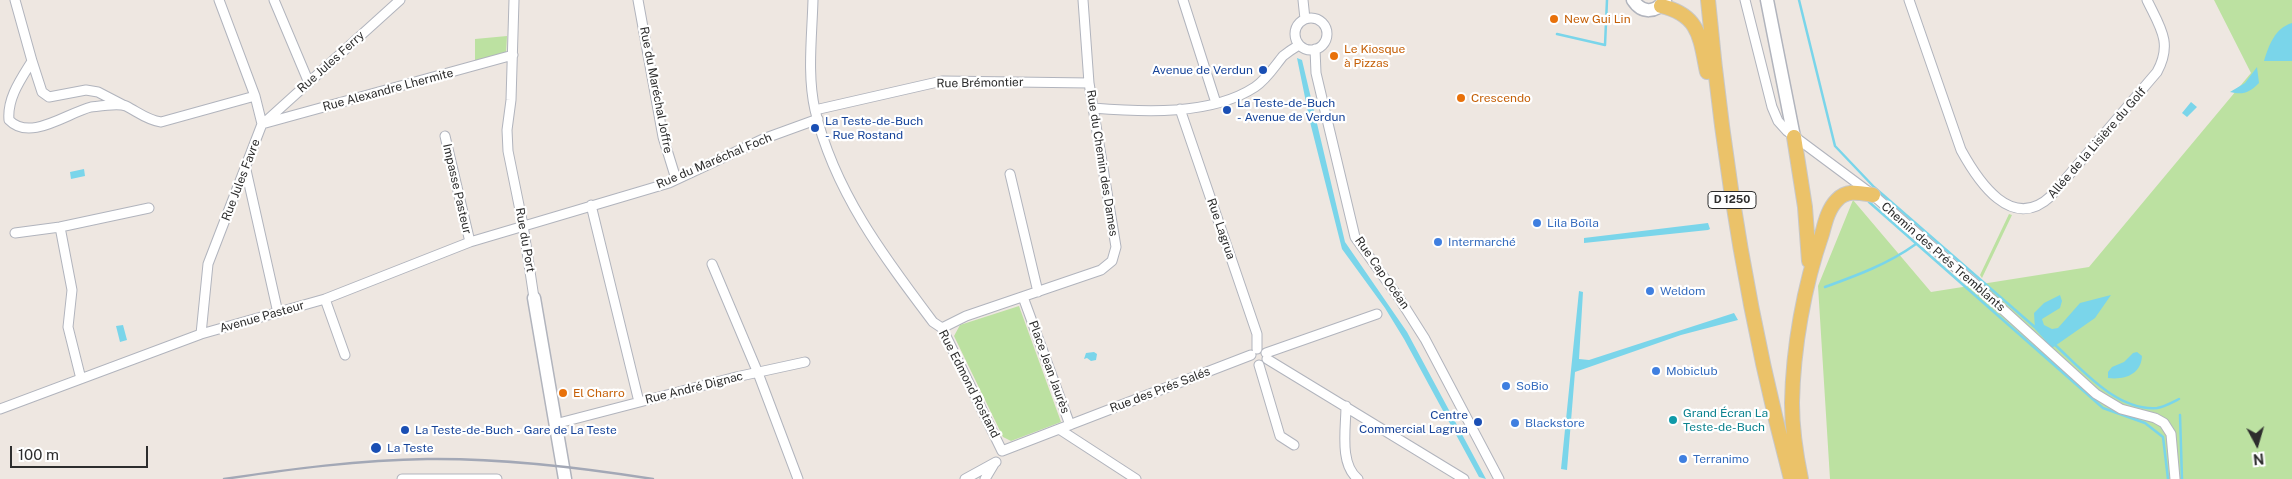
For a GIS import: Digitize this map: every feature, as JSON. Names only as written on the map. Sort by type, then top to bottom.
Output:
[{"type":"main road","points":[[1633,0],[1643,10],[1653,10],[1663,3],[1688,17],[1700,37],[1726,166]]},
{"type":"main road","name":"D 1250","points":[[1708,0],[1726,166],[1755,326],[1792,479]]},
{"type":"main road","points":[[1767,0],[1794,137],[1809,241],[1809,274]]},
{"type":"main road","points":[[1801,479],[1792,405],[1794,369],[1809,274],[1829,212],[1837,200],[1846,194],[1857,192],[1873,195]]},
{"type":"main road","name":"Rue du Port","points":[[534,298],[566,479]]},
{"type":"street","points":[[15,0],[42,92],[49,97],[60,97],[86,90],[98,92],[150,121],[161,122],[254,96]]},
{"type":"street","name":"Rue Jules Favre","points":[[201,334],[208,264],[262,124],[254,96],[219,0]]},
{"type":"street","points":[[274,0],[309,83]]},
{"type":"street","name":"Rue Jules Ferry","points":[[262,124],[400,0]]},
{"type":"street","name":"Rue du Port","points":[[514,0],[513,55],[507,130],[508,151],[523,225],[534,298]]},
{"type":"street","name":"Rue du Maréchal Joffre","points":[[638,0],[663,137],[676,179]]},
{"type":"street","name":"Rue Edmond Rostand","points":[[813,0],[811,59],[815,110],[840,183],[890,266],[934,322],[942,328],[1002,451],[986,479]]},
{"type":"street","name":"Rue du Chemin des Dames","points":[[942,328],[966,316],[1101,270],[1112,260],[1116,247],[1089,83],[1083,0]]},
{"type":"street","points":[[1183,0],[1216,103]]},
{"type":"street","points":[[1303,0],[1305,18]]},
{"type":"street","name":"Chemin des Prés Tremblants","points":[[1745,0],[1772,107],[1778,121],[1794,137],[1873,195],[2096,394],[2121,409],[2154,418],[2164,423],[2170,431],[2173,442],[2175,479]]},
{"type":"street","name":"Allée de la Lisière du Golf","points":[[1909,0],[1961,150],[1971,169],[1989,190],[2006,204],[2014,208],[2029,209],[2040,206],[2050,196],[2157,72],[2164,58],[2165,41],[2146,0]]},
{"type":"street","points":[[1305,18],[1315,18],[1323,23],[1327,32],[1322,46],[1315,49],[1304,48],[1299,45],[1295,34],[1298,24],[1305,18]]},
{"type":"street","points":[[1093,108],[1148,112],[1216,103],[1244,94],[1257,86],[1284,56],[1299,45]]},
{"type":"street","name":"Rue Cap Océan","points":[[1315,49],[1316,73],[1355,238],[1399,298],[1425,339],[1499,479]]},
{"type":"street","name":"Rue Alexandre Lhermite","points":[[262,124],[513,55]]},
{"type":"street","points":[[32,60],[16,88],[8,108],[9,120],[15,127],[25,129],[41,126],[91,108],[124,105]]},
{"type":"street","name":"Rue Brémontier","points":[[815,110],[942,81],[1089,83]]},
{"type":"street","name":"Rue Lagrua","points":[[1180,109],[1256,330],[1254,352]]},
{"type":"street","name":"Rue du Maréchal Foch","points":[[523,225],[669,183],[763,139],[818,119]]},
{"type":"street","name":"Impasse Pasteur","points":[[445,136],[470,242]]},
{"type":"street","points":[[246,169],[278,313]]},
{"type":"street","points":[[1010,174],[1038,292]]},
{"type":"street","points":[[591,206],[639,402]]},
{"type":"street","points":[[15,233],[60,227],[149,208]]},
{"type":"street","name":"Avenue Pasteur","points":[[0,409],[201,334],[325,299],[470,242],[523,225]]},
{"type":"street","points":[[60,227],[72,290],[68,327],[81,379]]},
{"type":"street","points":[[712,264],[758,374],[798,479]]},
{"type":"street","name":"Place Jean Jaurès","points":[[1002,451],[1070,425],[1023,297]]},
{"type":"street","points":[[325,299],[345,356]]},
{"type":"street","points":[[1376,314],[1267,356],[1264,364],[1253,363],[1254,352],[1263,349],[1267,356],[1464,479]]},
{"type":"street","name":"Rue des Prés Salés","points":[[1070,425],[1254,352]]},
{"type":"street","name":"Rue André Dignac","points":[[555,424],[805,362]]},
{"type":"street","points":[[1259,365],[1280,436],[1294,445]]},
{"type":"street","points":[[1346,406],[1346,460],[1352,474],[1358,479]]},
{"type":"street","points":[[1059,429],[1136,479]]},
{"type":"street","points":[[965,479],[996,462]]},
{"type":"street","points":[[402,479],[497,479]]},
{"type":"green space","points":[[2214,0],[2292,0],[2292,479],[1830,479],[1818,286],[1853,200],[1931,292],[2089,267],[2251,73]]},
{"type":"green space","points":[[507,36],[506,54],[475,61],[475,39]]},
{"type":"green space","points":[[2009,214],[2012,215],[1982,278],[1980,275]]},
{"type":"green space","points":[[1019,306],[1061,422],[1011,441],[1003,437],[954,336],[960,325]]},
{"type":"water","points":[[2292,23],[2292,61],[2264,61],[2277,33],[2286,25]]},
{"type":"water","points":[[1297,58],[1302,60],[1345,242],[1407,332],[1486,479],[1479,477],[1404,339],[1385,308],[1342,249],[1310,122]]},
{"type":"water","points":[[2257,67],[2259,83],[2246,92],[2230,92],[2245,83]]},
{"type":"water","points":[[2191,102],[2197,107],[2187,117],[2182,113]]},
{"type":"water","points":[[84,169],[85,176],[71,179],[70,172]]},
{"type":"water","points":[[1708,223],[1710,229],[1708,230],[1584,243],[1584,238]]},
{"type":"water","points":[[1579,291],[1583,292],[1579,359],[1589,360],[1734,313],[1738,320],[1681,335],[1575,372],[1567,470],[1561,469]]},
{"type":"water","points":[[2060,295],[2062,301],[2060,308],[2042,319],[2044,325],[2052,329],[2058,328],[2080,303],[2111,295],[2095,318],[2052,348],[2035,329],[2034,313],[2044,303]]},
{"type":"water","points":[[123,325],[127,340],[120,342],[116,326]]},
{"type":"water","points":[[1094,352],[1097,354],[1096,360],[1084,359],[1086,353]]},
{"type":"water","points":[[2137,352],[2142,356],[2139,368],[2135,372],[2126,377],[2108,378],[2108,372],[2112,367],[2124,362],[2133,353]]},
{"type":"waterway","points":[[1557,34],[1605,45],[1607,0]]},
{"type":"waterway","points":[[1799,0],[1835,146],[1874,187],[2037,329]]},
{"type":"waterway","points":[[1869,202],[2103,408],[2145,423],[2163,437],[2168,479]]},
{"type":"waterway","points":[[1825,287],[1884,263],[1916,244]]},
{"type":"waterway","points":[[2054,344],[2088,376],[2114,396],[2128,403],[2142,407],[2157,408],[2179,399]]},
{"type":"waterway","points":[[2180,415],[2182,479]]},
{"type":"railway","points":[[224,479],[325,466],[427,459],[484,460],[540,464],[653,479]]},
{"type":"place","name":"New Gui Lin","points":[[1554,19]]},
{"type":"place","name":"Le Kiosque à Pizzas","points":[[1334,56]]},
{"type":"place","name":"Avenue de Verdun","points":[[1263,70]]},
{"type":"place","name":"Crescendo","points":[[1461,98]]},
{"type":"place","name":"La Teste-de-Buch - Avenue de Verdun","points":[[1227,110]]},
{"type":"place","name":"La Teste-de-Buch - Rue Rostand","points":[[815,128]]},
{"type":"place","name":"Lila Boïla","points":[[1537,223]]},
{"type":"place","name":"Intermarché","points":[[1438,242]]},
{"type":"place","name":"Weldom","points":[[1650,291]]},
{"type":"place","name":"Mobiclub","points":[[1656,371]]},
{"type":"place","name":"SoBio","points":[[1506,386]]},
{"type":"place","name":"El Charro","points":[[563,393]]},
{"type":"place","name":"Grand Écran La Teste-de-Buch","points":[[1673,420]]},
{"type":"place","name":"Centre Commercial Lagrua","points":[[1478,422]]},
{"type":"place","name":"Blackstore","points":[[1515,423]]},
{"type":"place","name":"La Teste-de-Buch - Gare de La Teste","points":[[405,430]]},
{"type":"place","name":"La Teste","points":[[376,448]]},
{"type":"place","name":"Terranimo","points":[[1683,459]]}]
